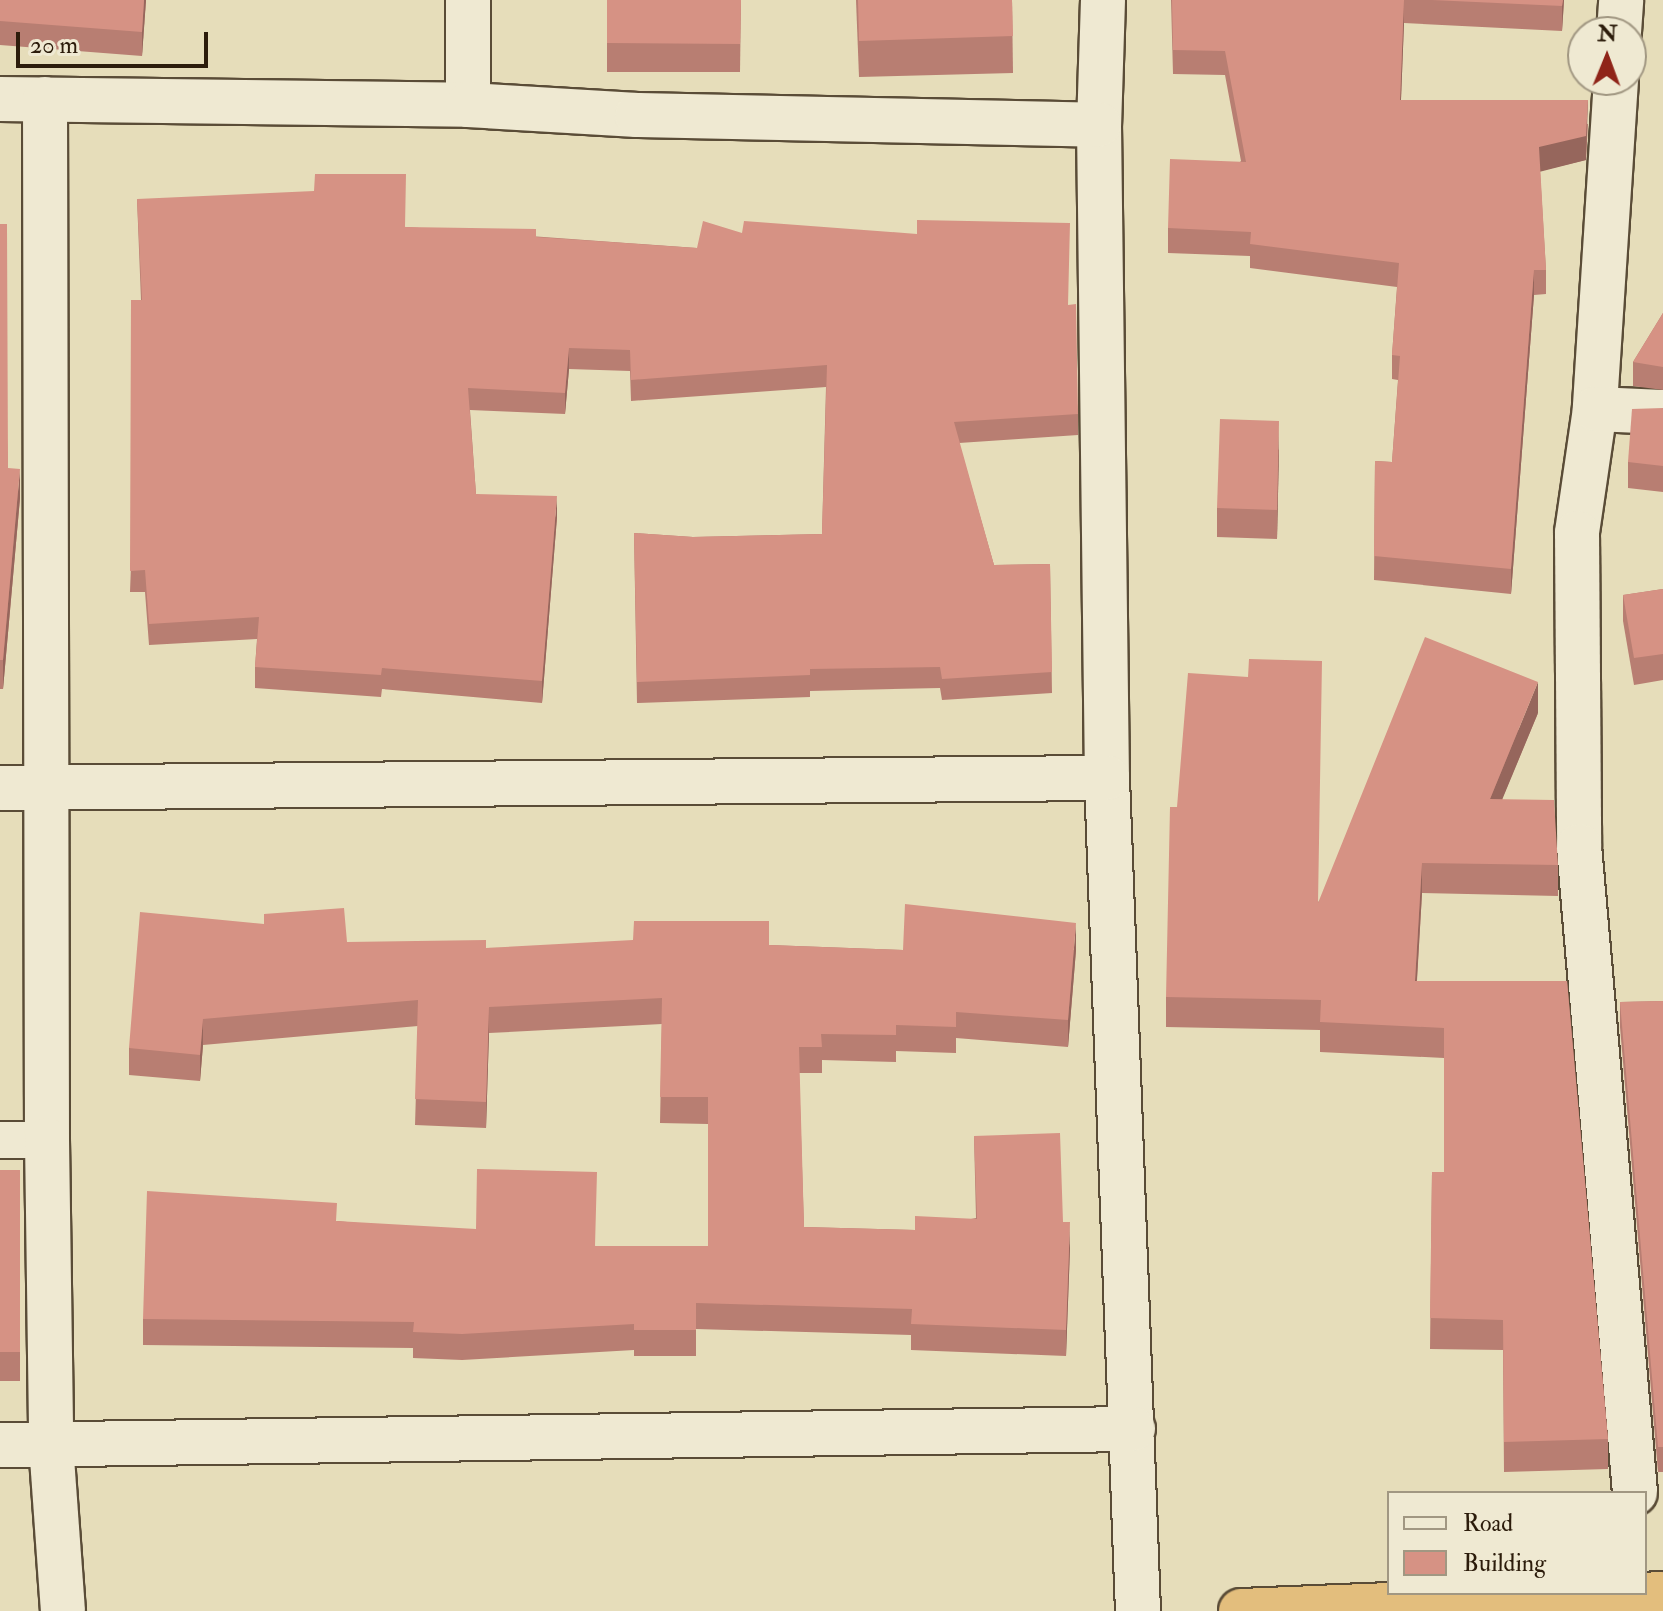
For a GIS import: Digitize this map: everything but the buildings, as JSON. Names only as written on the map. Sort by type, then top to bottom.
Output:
[{"type":"highway","points":[[1241,1611],[1626,1595]]},
{"type":"street","points":[[468,0],[468,105]]},
{"type":"street","points":[[1103,0],[1099,125],[1107,778],[1138,1611]]},
{"type":"street","points":[[1615,96],[1595,409],[1577,533],[1579,846],[1635,1491]]},
{"type":"street","points":[[0,99],[468,105],[637,115],[1099,125]]},
{"type":"street","points":[[45,99],[47,1140],[51,1444],[63,1611]]},
{"type":"street","points":[[1595,409],[1663,412]]},
{"type":"street","points":[[0,788],[1107,778]]},
{"type":"street","points":[[0,1445],[1133,1429]]},
{"type":"lane","points":[[0,1140],[47,1140]]}]
